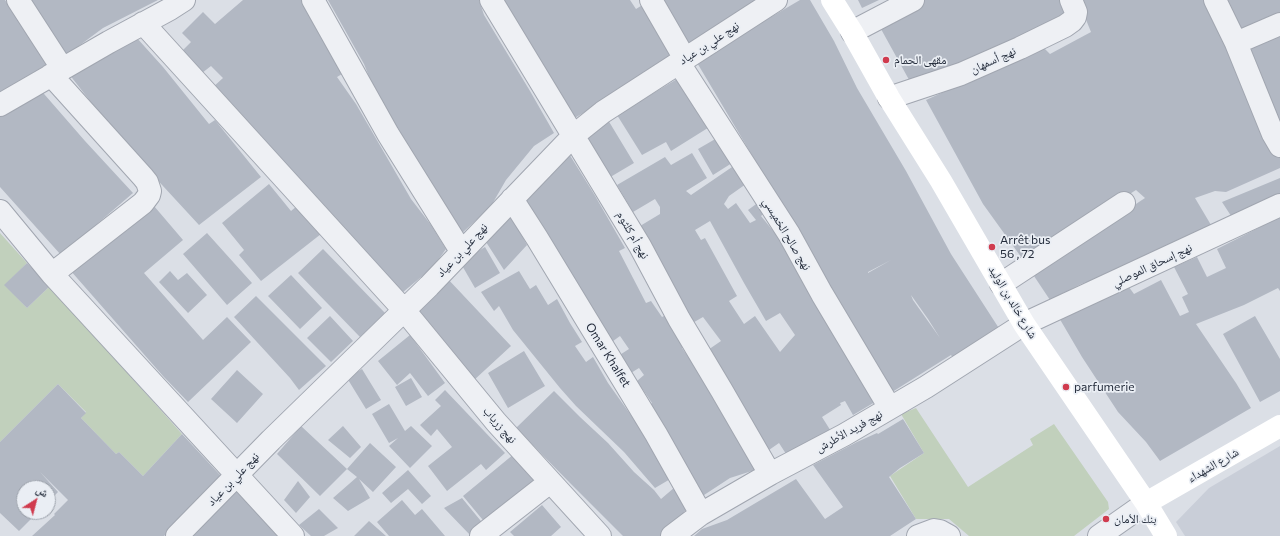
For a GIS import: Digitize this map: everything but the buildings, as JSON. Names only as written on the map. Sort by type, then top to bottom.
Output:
[{"type":"street","points":[[18,0],[56,72],[147,182],[150,191],[143,203],[52,274]]},
{"type":"street","points":[[0,105],[184,0]]},
{"type":"street","points":[[313,0],[388,134],[461,251]]},
{"type":"street","name":"نهج أم كلثوم","points":[[491,0],[640,246],[679,320],[770,474]]},
{"type":"street","name":"نهج صالح الخميسي","points":[[651,0],[682,61],[789,234],[822,294],[890,408]]},
{"type":"street","name":"نهج علي بن عياد","points":[[177,536],[271,440],[404,310],[573,136],[603,112],[776,0]]},
{"type":"street","name":"شارع خالد بن الوليد","points":[[832,0],[889,98],[941,181],[1024,324],[1146,503],[1166,536]]},
{"type":"street","points":[[852,32],[913,0]]},
{"type":"street","name":"نهج أسمهان","points":[[889,98],[961,74],[1065,26],[1075,17],[1076,12],[1071,0]]},
{"type":"street","points":[[1215,0],[1236,43],[1273,134],[1280,146]]},
{"type":"street","name":"نهج زرياب","points":[[143,24],[404,310],[496,422],[600,536]]},
{"type":"street","points":[[1236,43],[1280,24]]},
{"type":"street","name":"Omar Khalfet","points":[[512,199],[656,434],[701,514]]},
{"type":"street","points":[[1001,284],[1124,203]]},
{"type":"street","name":"نهج إسحاق الموصلي","points":[[1024,324],[1280,205]]},
{"type":"street","points":[[0,211],[52,274],[293,536]]},
{"type":"street","name":"نهج فريد الأطرش","points":[[672,536],[701,514],[770,474],[844,435],[926,387],[1024,324]]},
{"type":"street","name":"شارع الشهداء","points":[[1146,503],[1280,426]]},
{"type":"street","points":[[481,536],[550,482]]},
{"type":"street","points":[[1100,536],[1146,503]]},
{"type":"street","points":[[918,536],[934,530],[940,531],[949,536]]},
{"type":"shaded area","points":[[1280,446],[1280,536],[1185,536],[1176,522],[1209,488]]},
{"type":"green space","points":[[0,233],[27,263],[5,285],[27,308],[50,286],[182,434],[143,476],[119,452],[116,454],[81,418],[86,412],[58,384],[0,442]]},
{"type":"green space","points":[[916,408],[968,487],[1033,445],[1030,439],[1054,424],[1108,502],[1109,509],[1074,536],[969,536],[949,519],[916,519],[890,476],[924,453],[901,414]]},
{"type":"place","name":"مقهى الحمام","points":[[886,60]]},
{"type":"place","name":"Arrêt bus 56 , 72","points":[[992,247]]},
{"type":"place","name":"parfumerie","points":[[1066,387]]},
{"type":"place","name":"بنك الأمان","points":[[1106,519]]}]
